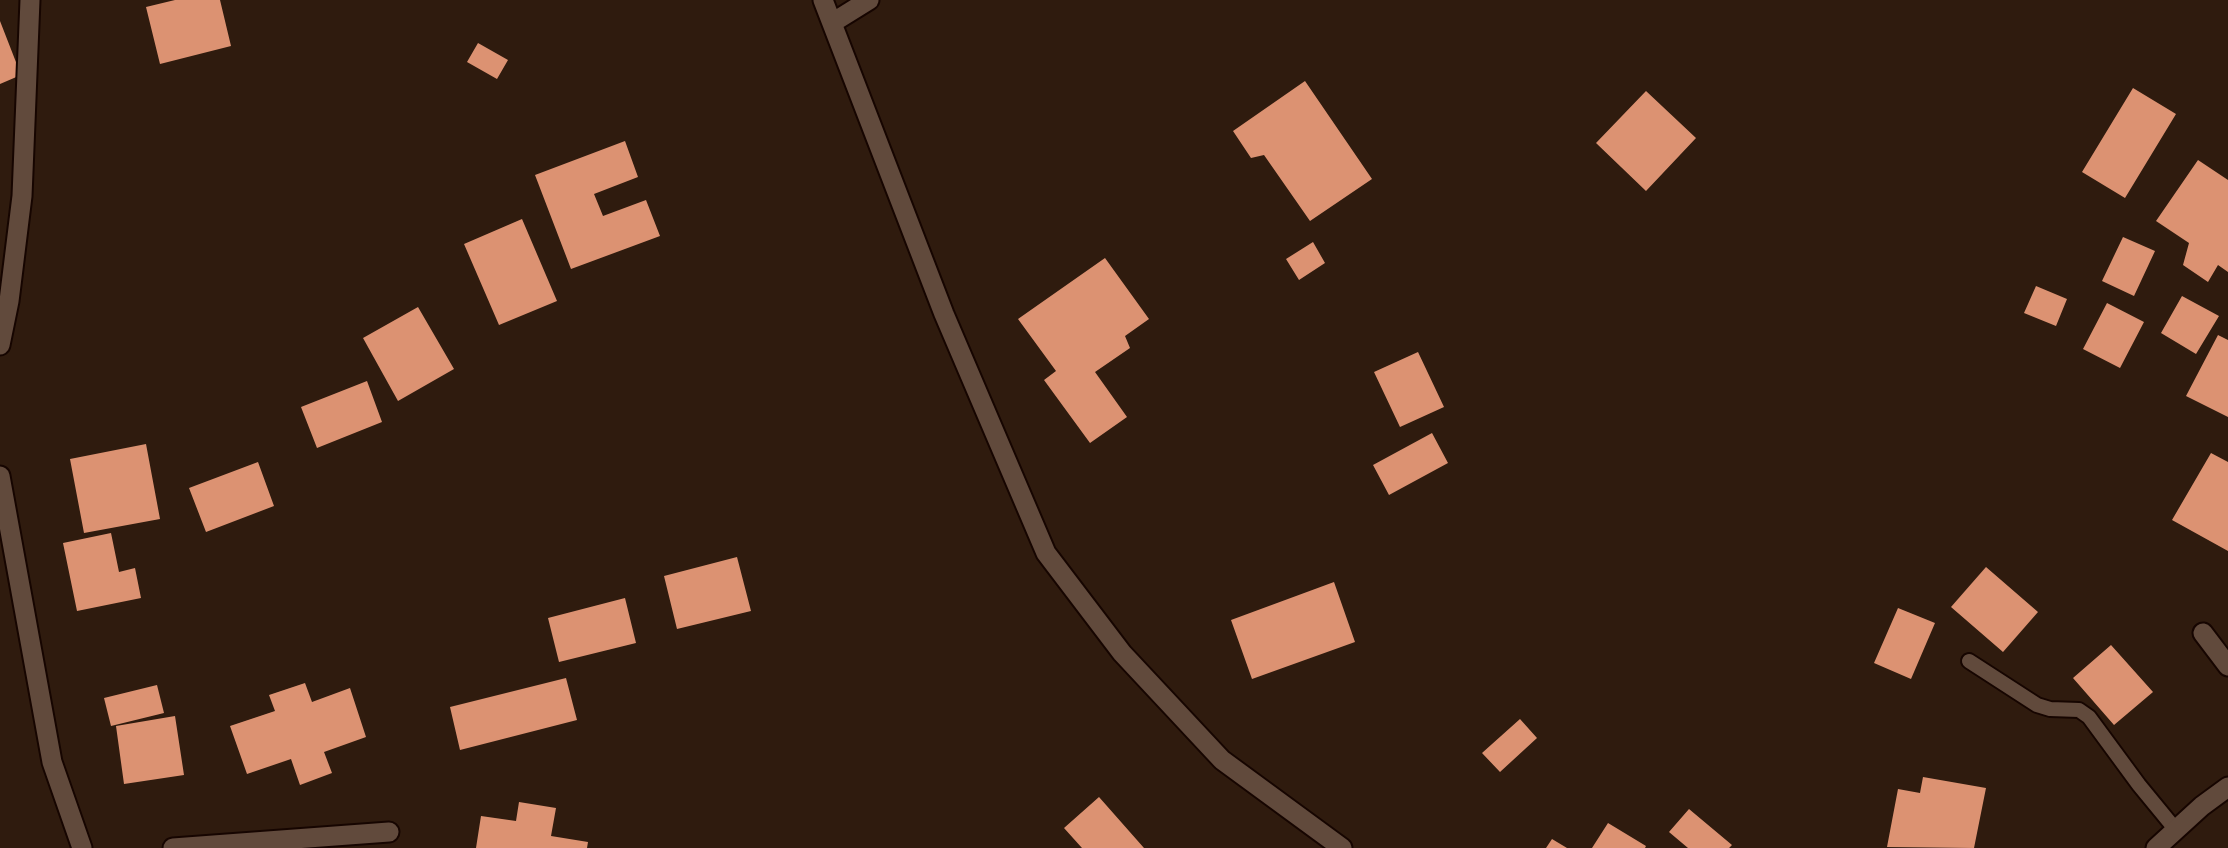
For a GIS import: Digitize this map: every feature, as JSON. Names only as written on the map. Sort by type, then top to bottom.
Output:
[{"type":"street","points":[[0,345],[9,301],[22,196],[30,0]]},
{"type":"street","points":[[823,0],[944,314],[1046,552],[1122,653],[1222,760],[1342,848]]},
{"type":"street","points":[[832,23],[869,0]]},
{"type":"street","points":[[0,476],[52,762],[82,848]]},
{"type":"street","points":[[2203,633],[2228,666]]},
{"type":"street","points":[[2156,848],[2228,787]]},
{"type":"street","points":[[173,848],[389,832]]},
{"type":"lane","points":[[1969,661],[2036,705],[2050,709],[2079,710],[2089,717],[2176,830]]},
{"type":"building","points":[[175,0],[220,0],[231,46],[160,64],[146,7]]},
{"type":"building","points":[[0,21],[21,75],[0,84]]},
{"type":"building","points":[[478,43],[508,60],[497,79],[467,62]]},
{"type":"building","points":[[1305,81],[1372,179],[1310,221],[1264,155],[1251,158],[1233,131]]},
{"type":"building","points":[[2133,88],[2176,114],[2125,198],[2082,172]]},
{"type":"building","points":[[1646,91],[1696,138],[1646,191],[1596,143]]},
{"type":"building","points":[[625,141],[638,177],[594,194],[603,216],[646,200],[660,236],[571,269],[535,175]]},
{"type":"building","points":[[2198,160],[2228,180],[2228,272],[2218,265],[2208,282],[2183,265],[2189,243],[2156,221]]},
{"type":"building","points":[[522,219],[557,301],[499,325],[464,244]]},
{"type":"building","points":[[2123,237],[2155,251],[2134,296],[2102,281]]},
{"type":"building","points":[[1313,242],[1325,263],[1299,280],[1286,259]]},
{"type":"building","points":[[1105,258],[1149,319],[1125,336],[1130,348],[1095,372],[1127,417],[1090,443],[1044,380],[1056,371],[1018,319]]},
{"type":"building","points":[[2036,286],[2067,299],[2056,326],[2024,313]]},
{"type":"building","points":[[2182,296],[2219,316],[2196,354],[2161,333]]},
{"type":"building","points":[[2107,303],[2144,322],[2120,368],[2083,349]]},
{"type":"building","points":[[418,307],[454,369],[398,401],[363,338]]},
{"type":"building","points":[[2218,335],[2228,340],[2228,417],[2186,396]]},
{"type":"building","points":[[1418,352],[1444,407],[1400,427],[1374,372]]},
{"type":"building","points":[[367,381],[382,422],[317,448],[301,407]]},
{"type":"building","points":[[1432,433],[1448,463],[1389,495],[1373,465]]},
{"type":"building","points":[[146,444],[160,519],[84,533],[70,459]]},
{"type":"building","points":[[2211,453],[2228,462],[2228,551],[2172,520]]},
{"type":"building","points":[[258,462],[274,506],[206,532],[189,488]]},
{"type":"building","points":[[111,533],[119,572],[135,568],[141,598],[77,611],[63,543]]},
{"type":"building","points":[[737,557],[751,611],[677,629],[664,576]]},
{"type":"building","points":[[1986,567],[2038,612],[2003,652],[1951,607]]},
{"type":"building","points":[[1334,582],[1355,642],[1252,679],[1231,620]]},
{"type":"building","points":[[625,598],[636,643],[559,662],[548,618]]},
{"type":"building","points":[[1898,608],[1935,623],[1911,679],[1874,663]]},
{"type":"building","points":[[2111,645],[2153,692],[2114,725],[2073,678]]},
{"type":"building","points":[[566,678],[577,720],[460,750],[450,707]]},
{"type":"building","points":[[305,683],[312,702],[350,688],[366,737],[324,752],[332,773],[300,785],[291,759],[247,774],[230,726],[275,711],[269,695]]},
{"type":"building","points":[[157,685],[164,713],[111,726],[104,698]]},
{"type":"building","points":[[175,716],[184,775],[124,784],[116,726]]},
{"type":"building","points":[[1520,719],[1537,738],[1500,772],[1482,753]]},
{"type":"building","points":[[1923,777],[1986,788],[1974,848],[1887,847],[1898,789],[1920,793]]},
{"type":"building","points":[[1099,797],[1144,848],[1082,848],[1064,828]]},
{"type":"building","points":[[519,802],[556,808],[551,836],[588,842],[587,848],[476,848],[481,816],[516,821]]},
{"type":"building","points":[[1689,809],[1732,845],[1729,848],[1688,848],[1669,832]]},
{"type":"building","points":[[1608,823],[1646,846],[1645,848],[1592,848]]},
{"type":"building","points":[[1552,839],[1567,848],[1546,848]]}]
